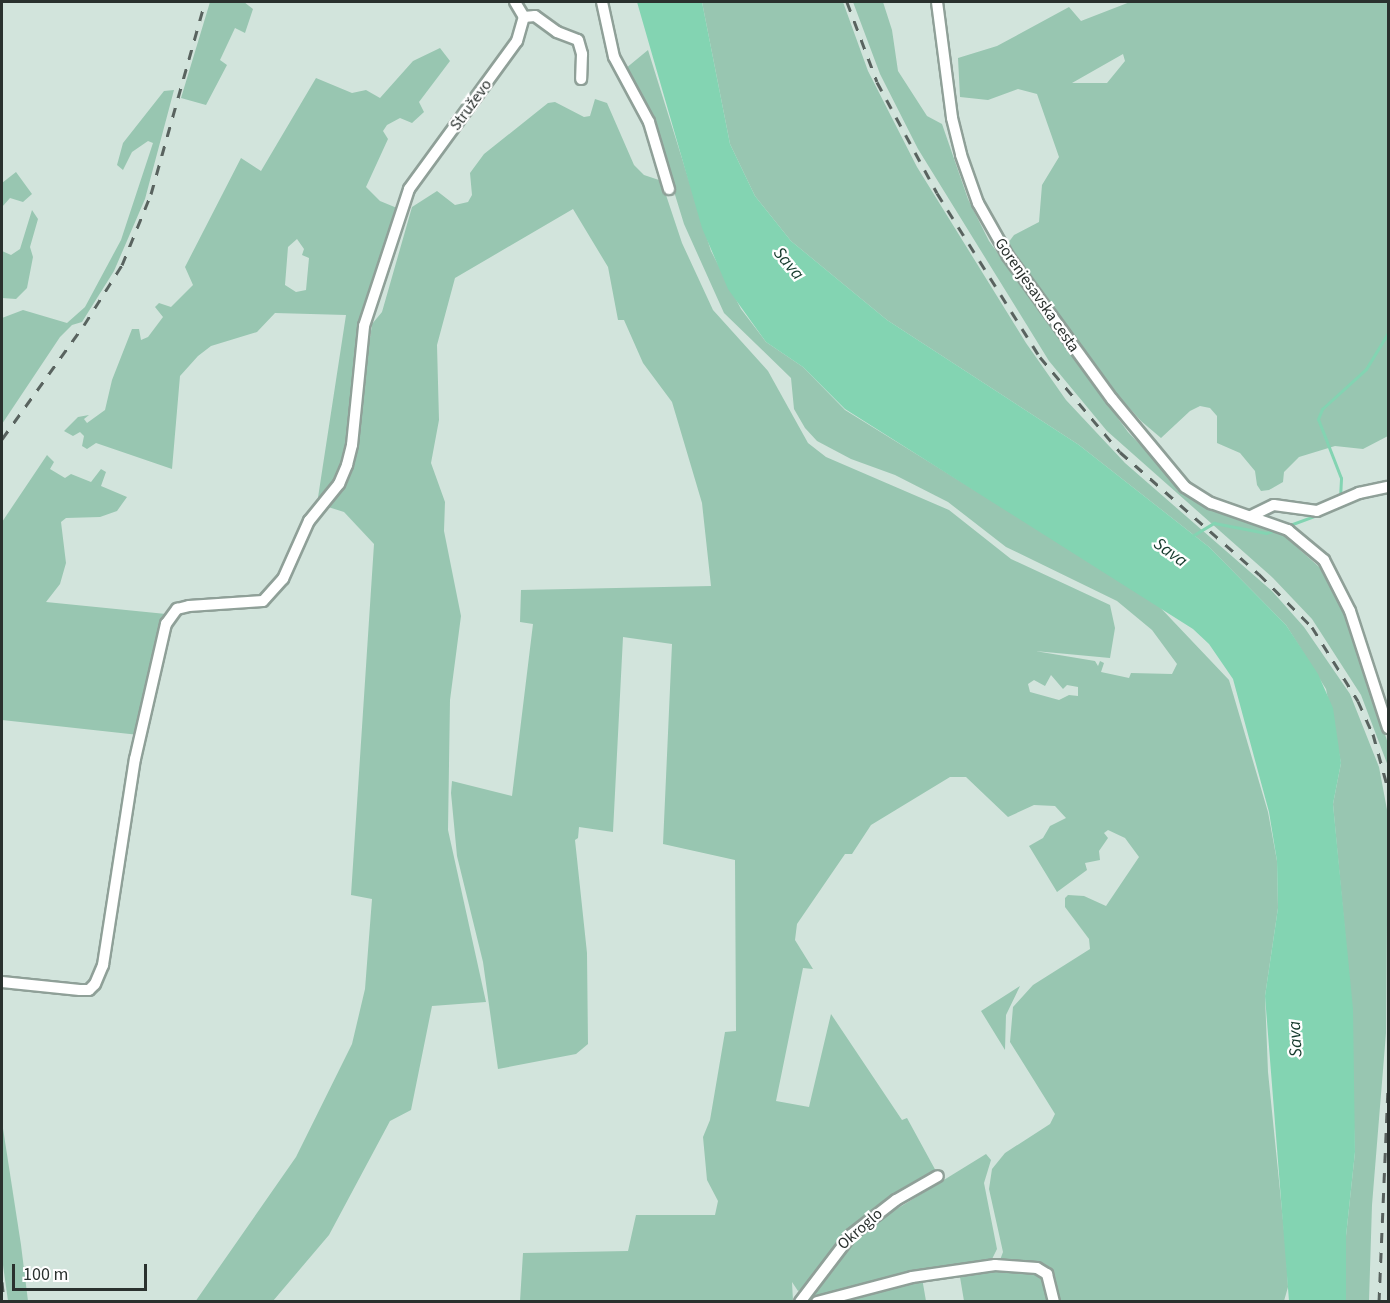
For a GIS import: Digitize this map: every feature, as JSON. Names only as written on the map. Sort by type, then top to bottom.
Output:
[{"type":"street","points":[[515,2],[524,17],[535,16],[557,32],[578,40],[582,54],[581,79]]},
{"type":"street","points":[[602,2],[614,57],[649,122],[669,189]]},
{"type":"street","name":"Gorenjesavska cesta","points":[[937,2],[955,133],[978,203],[992,229],[1074,349],[1172,473],[1199,497],[1284,527],[1319,555],[1341,588],[1389,728]]},
{"type":"street","name":"Struževo","points":[[2,982],[89,990],[100,974],[135,759],[166,624],[177,609],[254,603],[274,592],[309,521],[339,484],[352,446],[368,310],[409,189],[517,41],[524,17]]},
{"type":"street","points":[[1251,516],[1274,505],[1317,511],[1340,500],[1389,487]]},
{"type":"street","name":"Okroglo","points":[[800,1302],[828,1260],[851,1235],[896,1200],[938,1176]]},
{"type":"street","points":[[817,1302],[912,1277],[994,1265],[1037,1268],[1047,1274],[1054,1302]]},
{"type":"shaded area","points":[[210,2],[244,2],[253,9],[245,33],[235,28],[220,60],[227,65],[206,105],[181,98]]},
{"type":"shaded area","points":[[702,2],[843,2],[868,71],[917,167],[1026,343],[1066,400],[1125,463],[1272,591],[1304,627],[1350,694],[1379,767],[1388,815],[1386,1033],[1372,1205],[1369,1301],[1346,1301],[1346,1236],[1355,1152],[1347,955],[1333,804],[1341,763],[1326,689],[1286,625],[1209,547],[1079,445],[887,320],[791,241],[755,196],[730,144]]},
{"type":"shaded area","points":[[853,2],[883,2],[892,30],[898,71],[927,116],[942,124],[968,199],[989,241],[1128,432],[1193,500],[1282,534],[1326,573],[1348,617],[1388,744],[1388,766],[1361,695],[1312,619],[1273,578],[1107,431],[1049,361],[918,149],[880,74]]},
{"type":"shaded area","points":[[1130,2],[1388,2],[1388,436],[1363,449],[1335,446],[1299,457],[1284,472],[1283,482],[1269,490],[1261,491],[1257,485],[1255,471],[1240,453],[1217,443],[1217,416],[1210,408],[1200,406],[1190,411],[1161,438],[1141,421],[1106,382],[1008,243],[1014,235],[1039,222],[1042,185],[1059,157],[1037,94],[1018,89],[988,100],[960,97],[958,58],[997,46],[1069,7],[1081,21]],"holes":[[[1123,54],[1125,61],[1107,83],[1072,83]]]},
{"type":"shaded area","points":[[440,48],[450,61],[419,102],[424,112],[412,123],[400,118],[387,125],[383,131],[388,139],[366,187],[380,201],[397,208],[364,310],[349,443],[338,478],[317,504],[346,315],[275,313],[257,332],[211,346],[198,356],[180,376],[172,469],[96,443],[87,449],[82,446],[84,436],[80,432],[73,436],[64,431],[78,417],[89,415],[84,419],[87,423],[105,410],[112,380],[132,329],[139,329],[141,340],[148,337],[163,317],[155,307],[159,303],[171,307],[193,285],[185,267],[241,158],[261,171],[316,78],[352,93],[366,90],[380,98],[413,61]],"holes":[[[297,239],[304,249],[302,255],[309,258],[306,290],[296,292],[285,285],[288,247]]]},
{"type":"shaded area","points":[[648,50],[711,251],[741,309],[766,342],[803,367],[845,410],[1154,601],[1229,680],[1268,812],[1277,861],[1278,908],[1265,996],[1268,1072],[1286,1250],[1288,1287],[1284,1301],[964,1301],[959,1271],[1000,1260],[1003,1252],[989,1189],[992,1169],[1005,1153],[1050,1124],[1055,1114],[1010,1042],[1013,1007],[1033,985],[1090,949],[1089,939],[1065,907],[1065,898],[1068,895],[1084,896],[1106,906],[1139,857],[1125,838],[1108,830],[1104,833],[1108,838],[1099,851],[1100,860],[1085,863],[1087,870],[1057,892],[1029,846],[1043,838],[1050,826],[1066,818],[1055,806],[1034,805],[1008,817],[966,777],[950,777],[871,825],[852,854],[845,854],[797,924],[795,940],[813,969],[803,968],[776,1101],[809,1107],[831,1014],[902,1120],[907,1118],[937,1173],[849,1232],[803,1289],[798,1291],[792,1282],[793,1301],[520,1301],[523,1253],[628,1251],[636,1215],[715,1215],[718,1201],[707,1180],[703,1137],[710,1120],[725,1032],[736,1031],[735,860],[663,844],[672,644],[623,637],[613,832],[579,827],[578,838],[575,840],[587,953],[588,1044],[576,1054],[498,1069],[483,962],[457,856],[451,793],[452,781],[512,796],[533,624],[520,622],[521,590],[711,586],[702,503],[672,402],[643,363],[624,320],[618,320],[608,267],[573,209],[455,278],[437,345],[439,420],[431,463],[445,502],[444,531],[461,616],[450,700],[448,830],[486,1002],[432,1006],[411,1110],[390,1121],[329,1235],[273,1301],[195,1302],[296,1157],[352,1044],[365,989],[372,899],[351,895],[374,544],[344,512],[325,506],[343,483],[363,354],[368,352],[372,324],[382,312],[412,207],[437,191],[455,205],[468,202],[472,195],[470,173],[484,154],[548,103],[555,102],[584,117],[590,116],[595,99],[607,103],[634,165],[644,175],[659,180],[664,189],[682,243],[713,310],[768,371],[808,443],[826,457],[949,510],[1011,559],[1110,605],[1115,628],[1110,658],[1035,651],[1095,661],[1098,666],[1100,661],[1104,663],[1101,672],[1129,678],[1131,673],[1172,674],[1177,664],[1152,630],[1117,601],[1006,547],[948,502],[895,475],[851,459],[817,441],[805,428],[794,409],[791,378],[724,313],[684,224],[668,172],[625,69]],"holes":[[[1051,675],[1063,689],[1067,685],[1078,687],[1078,696],[1069,695],[1059,700],[1030,692],[1028,684],[1034,680],[1045,686]]]},
{"type":"shaded area","points":[[174,90],[145,199],[114,271],[82,322],[72,325],[60,337],[2,424],[2,318],[23,310],[67,323],[85,307],[121,240],[153,143],[148,141],[132,152],[123,170],[117,165],[123,143],[164,91]]},
{"type":"shaded area","points":[[16,172],[32,194],[23,202],[10,198],[2,207],[2,183]]},
{"type":"shaded area","points":[[32,210],[38,219],[30,247],[33,257],[27,288],[16,299],[2,298],[2,251],[11,255],[20,249]]},
{"type":"shaded area","points":[[47,455],[54,462],[50,469],[65,478],[71,474],[91,482],[101,469],[106,472],[101,486],[127,497],[117,511],[100,517],[66,518],[61,522],[66,563],[60,584],[46,602],[166,614],[139,735],[2,720],[2,522]]},
{"type":"shaded area","points":[[1020,986],[1006,1015],[1005,1050],[981,1011]]},
{"type":"shaded area","points":[[2,1122],[28,1301],[8,1301],[2,1258]]},
{"type":"shaded area","points":[[986,1154],[991,1160],[984,1183],[997,1249],[991,1261],[809,1298],[810,1292],[861,1231]]},
{"type":"shaded area","points":[[922,1278],[926,1301],[826,1302]]},
{"type":"water","name":"Sava","points":[[637,2],[702,2],[730,144],[755,196],[791,241],[887,320],[1079,445],[1209,547],[1286,625],[1318,674],[1333,708],[1341,763],[1333,804],[1353,1009],[1355,1152],[1346,1236],[1346,1301],[1289,1301],[1265,996],[1278,908],[1277,861],[1269,812],[1233,679],[1209,644],[1193,629],[845,409],[803,367],[766,342],[728,289],[702,228]]},
{"type":"waterway","points":[[1340,498],[1341,478],[1318,419],[1322,409],[1366,369],[1388,333]]},
{"type":"waterway","points":[[1287,526],[1318,515]]},
{"type":"waterway","points":[[1192,536],[1214,523],[1266,533],[1275,530]]},
{"type":"railway","points":[[2,439],[84,325],[122,265],[151,194],[205,2]]},
{"type":"railway","points":[[847,2],[877,82],[937,193],[1040,357],[1120,452],[1259,574],[1312,627],[1358,701],[1373,734],[1388,789]]},
{"type":"railway","points":[[1379,1302],[1388,1086]]},
{"type":"railway","points":[[2,1282],[4,1302]]}]
